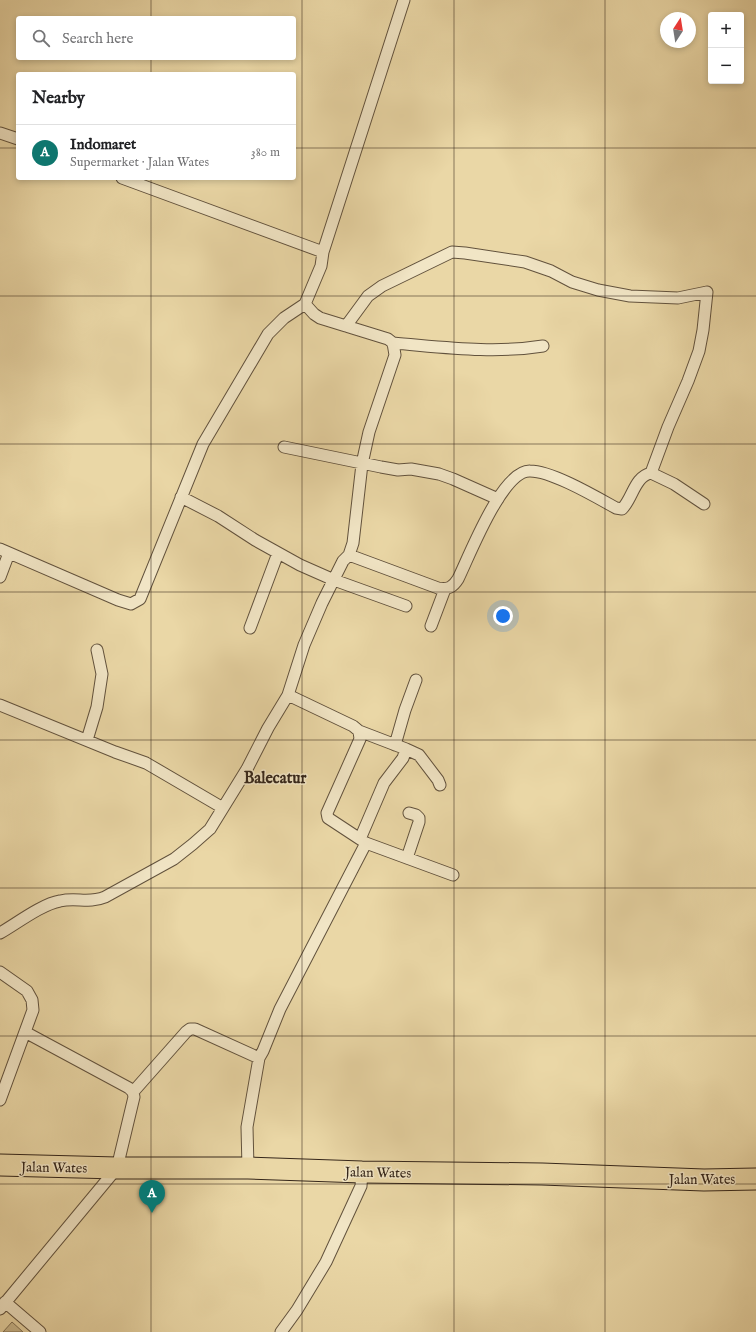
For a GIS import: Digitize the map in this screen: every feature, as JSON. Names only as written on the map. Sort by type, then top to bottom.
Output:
[{"type":"highway","name":"Jalan Wates","points":[[0,1166],[248,1168],[362,1172],[542,1174],[686,1180],[756,1179]]},
{"type":"street","points":[[0,577],[5,551],[118,600],[131,604],[140,599],[203,444],[268,334],[284,318],[305,304],[321,266],[323,252],[404,0]]},
{"type":"street","points":[[0,133],[16,138]]},
{"type":"street","points":[[127,180],[323,252]]},
{"type":"street","points":[[346,326],[368,296],[382,286],[452,252],[526,262],[551,271],[579,284],[598,290],[630,296],[678,298],[707,292],[699,351],[651,473]]},
{"type":"street","points":[[305,304],[320,318],[388,339],[393,343],[496,350],[524,349],[543,346]]},
{"type":"street","points":[[0,933],[44,907],[58,901],[72,899],[96,901],[105,897],[174,859],[210,829],[288,695],[304,645],[343,561],[349,554],[356,527],[362,464],[369,432],[395,355],[393,343]]},
{"type":"street","points":[[284,447],[362,464],[398,470],[411,469],[439,474],[498,498]]},
{"type":"street","points":[[349,554],[445,589],[453,587],[458,580],[487,516],[498,498],[516,476],[522,472],[529,471],[563,481],[616,508],[622,509],[638,483],[646,474],[651,473],[674,484],[704,504]]},
{"type":"street","points":[[181,497],[218,516],[255,540],[300,565],[334,580],[406,606]]},
{"type":"street","points":[[250,628],[278,553]]},
{"type":"street","points":[[431,626],[445,589]]},
{"type":"street","points":[[87,740],[97,707],[102,674],[96,650]]},
{"type":"street","points":[[395,745],[405,710],[416,680]]},
{"type":"street","points":[[288,695],[353,726],[359,731],[419,755],[438,780],[440,785]]},
{"type":"street","points":[[0,705],[146,763],[223,808]]},
{"type":"street","points":[[359,731],[360,739],[327,815],[332,821],[363,841],[453,875]]},
{"type":"street","points":[[248,1168],[247,1127],[259,1058],[280,1009],[363,841],[384,783],[403,758],[406,749]]},
{"type":"street","points":[[407,858],[419,822],[419,818],[416,815],[409,813]]},
{"type":"street","points":[[0,972],[27,991],[32,1000],[33,1010],[0,1100]]},
{"type":"street","points":[[133,1092],[190,1029],[195,1029],[259,1058]]},
{"type":"street","points":[[25,1032],[129,1088],[133,1092],[134,1097],[117,1168],[3,1305],[40,1332]]},
{"type":"street","points":[[281,1332],[297,1310],[326,1262],[361,1186],[362,1172]]},
{"type":"shaded area","points":[[12,1322],[23,1332],[3,1332]]},
{"type":"place","name":"Indomaret","points":[[152,1213]]},
{"type":"district","name":"Balecatur","points":[[275,777]]}]
